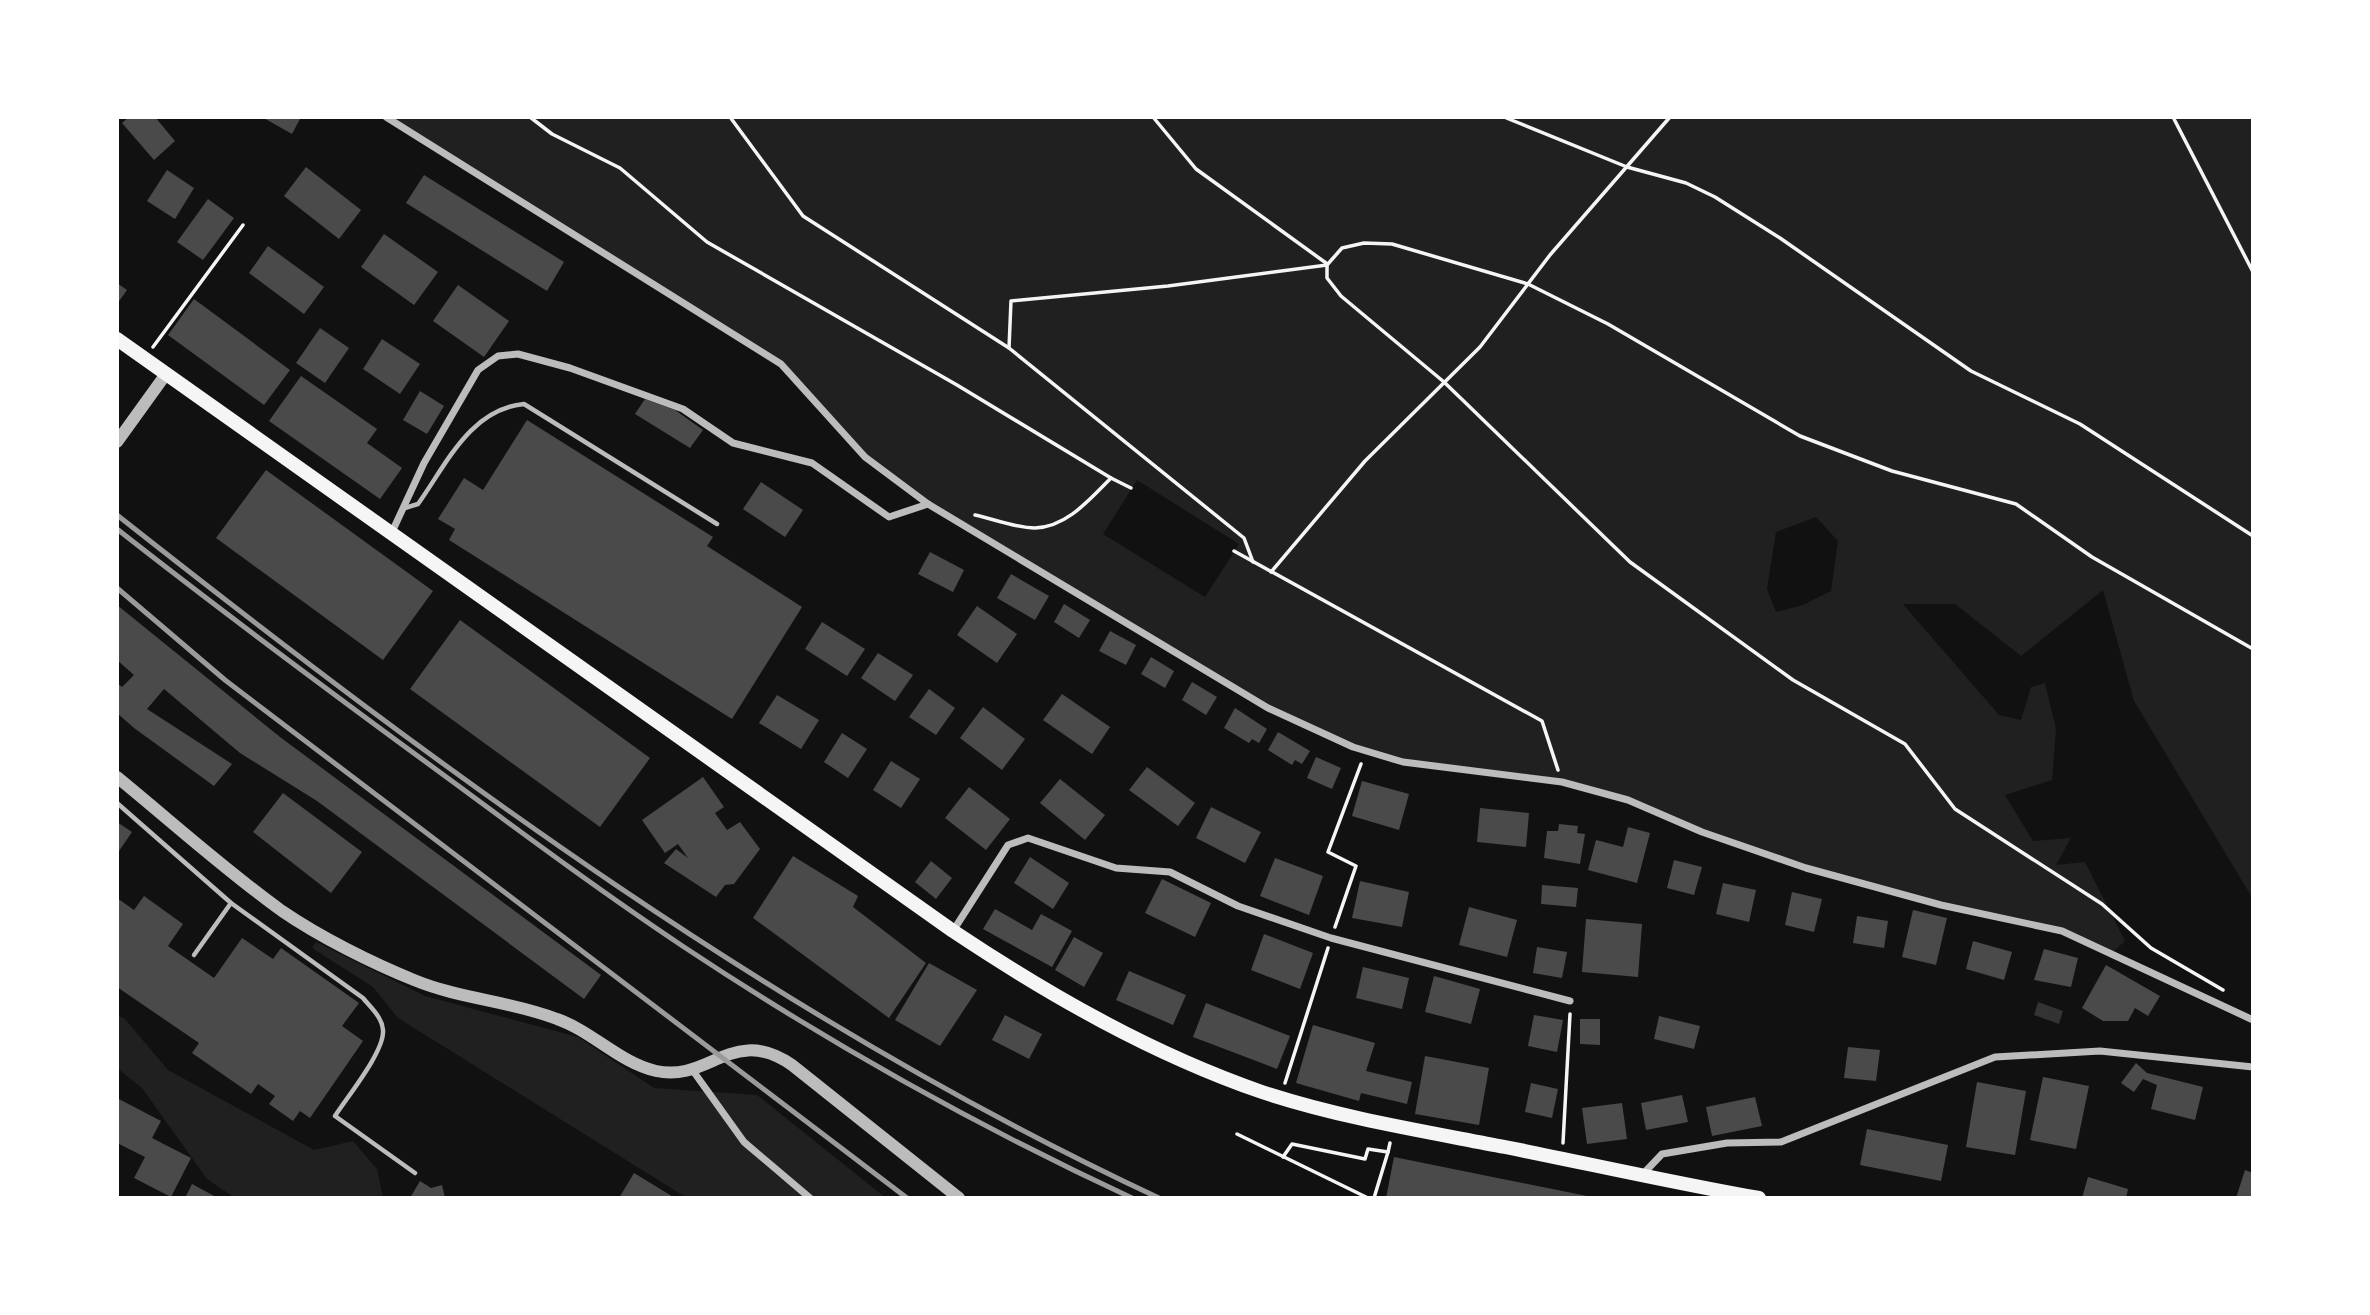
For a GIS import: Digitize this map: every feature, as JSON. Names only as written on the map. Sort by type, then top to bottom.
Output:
[{"type":"main road","points":[[117,339],[953,931],[1016,973],[1087,1014],[1162,1051],[1261,1091],[1348,1117],[1759,1198]]},
{"type":"street","points":[[386,117],[781,364],[865,457],[928,503],[1269,708],[1353,747],[1403,762],[1562,782],[1628,800],[1702,832],[1806,868],[1941,905],[2062,931],[2253,1020]]},
{"type":"street","points":[[392,532],[424,463],[478,370],[498,356],[518,354],[570,368],[683,409],[733,443],[812,463],[889,517],[928,503]]},
{"type":"street","points":[[117,442],[166,374]]},
{"type":"street","points":[[117,777],[284,912],[376,963],[442,990],[502,1002],[563,1021],[652,1070],[666,1072],[691,1067],[757,1048],[782,1058],[958,1198]]},
{"type":"street","points":[[953,931],[1007,845],[1028,838],[1116,869],[1170,872],[1238,906],[1331,938],[1570,1000]]},
{"type":"street","points":[[1643,1175],[1662,1154],[1727,1143],[1781,1142],[1995,1058],[2100,1051],[2253,1068]]},
{"type":"street","points":[[691,1067],[744,1142],[810,1198]]},
{"type":"lane","points":[[404,509],[418,505],[474,425],[489,413],[506,406],[524,404],[717,524]]},
{"type":"lane","points":[[117,803],[231,903],[363,998],[379,1016],[383,1031],[380,1047],[335,1116],[415,1173]]},
{"type":"lane","points":[[194,955],[231,903]]},
{"type":"path","points":[[530,117],[552,134],[620,168],[706,242],[1131,488]]},
{"type":"path","points":[[730,117],[803,216],[1009,348],[1244,538],[1253,562]]},
{"type":"path","points":[[1153,117],[1196,170],[1327,265]]},
{"type":"path","points":[[1504,117],[1627,167],[1686,183],[1714,197],[1780,238],[1971,371],[2080,424],[2253,536]]},
{"type":"path","points":[[1271,572],[1365,461],[1479,347],[1528,284],[1670,117]]},
{"type":"path","points":[[2173,117],[2253,272]]},
{"type":"path","points":[[153,347],[243,225]]},
{"type":"path","points":[[1009,348],[1011,301],[1156,288],[1327,265],[1342,248],[1364,243],[1392,244],[1528,284],[1608,324],[1800,436],[1892,471],[2016,504],[2092,557],[2253,649]]},
{"type":"path","points":[[1327,265],[1327,278],[1341,296],[1444,382],[1630,562],[1793,680],[1905,744],[1955,809],[2102,904],[2151,948],[2230,994]]},
{"type":"path","points":[[971,514],[1035,528],[1063,521],[1111,478]]},
{"type":"path","points":[[1234,551],[1542,721],[1562,782]]},
{"type":"path","points":[[1285,1083],[1356,866],[1328,852],[1361,764]]},
{"type":"path","points":[[1562,1145],[1570,1000]]},
{"type":"path","points":[[1237,1134],[1368,1198]]},
{"type":"path","points":[[1374,1198],[1390,1143]]},
{"type":"path","points":[[1283,1157],[1292,1144],[1365,1158],[1368,1149],[1388,1152]]},
{"type":"shaded area","points":[[386,117],[2253,117],[2253,899],[2134,701],[2103,590],[2021,656],[1955,604],[1903,604],[1999,715],[2021,720],[2031,687],[2045,683],[2056,729],[2052,780],[2005,795],[2033,841],[2071,838],[2056,865],[2085,862],[2125,941],[2111,954],[2062,931],[1806,868],[1628,800],[1562,782],[1403,762],[1353,747],[1269,708],[928,504],[865,457],[781,364]],"holes":[[[1137,480],[1239,544],[1205,597],[1103,534]],[[1816,517],[1838,541],[1831,591],[1803,605],[1776,612],[1767,589],[1776,532]]]},
{"type":"shaded area","points":[[316,942],[425,996],[578,1037],[654,1088],[757,1095],[886,1198],[687,1198],[398,1018],[373,987],[312,948]]},
{"type":"shaded area","points":[[2038,1002],[2063,1011],[2059,1024],[2034,1015]]},
{"type":"shaded area","points":[[117,1016],[124,1018],[168,1070],[314,1150],[353,1141],[377,1169],[383,1198],[235,1198],[207,1179],[142,1088],[117,1068]]},
{"type":"building","points":[[129,117],[155,117],[175,141],[154,160],[122,123]]},
{"type":"building","points":[[262,117],[301,117],[292,134]]},
{"type":"building","points":[[306,167],[361,210],[339,239],[284,196]]},
{"type":"building","points":[[167,170],[194,188],[175,219],[147,201]]},
{"type":"building","points":[[424,175],[564,262],[547,291],[406,203]]},
{"type":"building","points":[[208,199],[234,218],[203,260],[177,242]]},
{"type":"building","points":[[384,234],[438,272],[414,305],[361,267]]},
{"type":"building","points":[[268,246],[324,287],[304,314],[249,273]]},
{"type":"building","points":[[117,283],[127,290],[117,304]]},
{"type":"building","points":[[458,285],[509,321],[484,357],[433,321]]},
{"type":"building","points":[[194,299],[290,370],[264,405],[168,335]]},
{"type":"building","points":[[320,328],[349,348],[325,383],[296,363]]},
{"type":"building","points":[[382,339],[420,364],[400,394],[363,369]]},
{"type":"building","points":[[301,376],[377,429],[367,443],[402,468],[380,499],[269,421]]},
{"type":"building","points":[[420,391],[444,406],[427,434],[403,420]]},
{"type":"building","points":[[645,399],[675,410],[703,430],[690,448],[635,414]]},
{"type":"building","points":[[527,420],[713,537],[707,546],[802,607],[732,719],[449,540],[455,529],[438,519],[464,478],[483,490]]},
{"type":"building","points":[[266,470],[433,591],[383,660],[216,538]]},
{"type":"building","points":[[761,482],[803,510],[785,537],[743,509]]},
{"type":"building","points":[[930,552],[964,570],[953,592],[918,574]]},
{"type":"building","points":[[1011,574],[1049,596],[1035,620],[997,598]]},
{"type":"building","points":[[1064,604],[1090,620],[1079,638],[1054,622]]},
{"type":"building","points":[[117,605],[280,737],[601,975],[584,999],[317,801],[240,753],[164,689],[147,709],[232,764],[214,786],[134,728],[117,713],[117,683],[122,687],[134,675],[117,660]]},
{"type":"building","points":[[977,606],[1017,634],[997,663],[957,635]]},
{"type":"building","points":[[460,620],[650,758],[600,827],[410,689]]},
{"type":"building","points":[[822,622],[865,649],[847,676],[805,649]]},
{"type":"building","points":[[1110,631],[1136,645],[1126,665],[1099,651]]},
{"type":"building","points":[[878,653],[913,675],[895,701],[861,678]]},
{"type":"building","points":[[1151,657],[1174,671],[1165,688],[1141,674]]},
{"type":"building","points":[[1192,682],[1217,697],[1206,715],[1182,700]]},
{"type":"building","points":[[929,689],[955,708],[936,735],[909,717]]},
{"type":"building","points":[[1062,694],[1110,727],[1092,754],[1043,720]]},
{"type":"building","points":[[777,695],[819,720],[801,749],[759,723]]},
{"type":"building","points":[[983,707],[1025,739],[1002,770],[960,738]]},
{"type":"building","points":[[1235,708],[1267,729],[1259,743],[1252,739],[1249,743],[1224,728]]},
{"type":"building","points":[[1278,732],[1310,751],[1302,764],[1295,760],[1292,765],[1268,750]]},
{"type":"building","points":[[842,733],[867,749],[848,778],[824,762]]},
{"type":"building","points":[[1316,757],[1341,768],[1332,789],[1307,778]]},
{"type":"building","points":[[891,761],[920,779],[901,808],[873,790]]},
{"type":"building","points":[[1147,767],[1195,803],[1178,826],[1129,790]]},
{"type":"building","points":[[703,777],[724,807],[715,813],[727,830],[740,822],[760,849],[734,884],[725,885],[716,897],[664,863],[676,849],[688,858],[678,844],[665,853],[642,820]]},
{"type":"building","points":[[1060,779],[1105,815],[1085,840],[1040,803]]},
{"type":"building","points":[[1362,781],[1409,794],[1399,830],[1352,816]]},
{"type":"building","points":[[969,787],[1010,819],[986,850],[945,818]]},
{"type":"building","points":[[283,793],[362,852],[331,893],[253,832]]},
{"type":"building","points":[[1211,807],[1261,832],[1245,863],[1196,838]]},
{"type":"building","points":[[1480,808],[1529,813],[1526,847],[1477,842]]},
{"type":"building","points":[[117,822],[132,832],[117,854]]},
{"type":"building","points":[[1559,824],[1578,826],[1577,833],[1585,834],[1580,864],[1544,858],[1547,831],[1558,831]]},
{"type":"building","points":[[1628,827],[1650,833],[1637,883],[1588,870],[1596,840],[1623,847]]},
{"type":"building","points":[[793,856],[858,896],[853,907],[926,963],[889,1018],[753,918]]},
{"type":"building","points":[[1030,857],[1069,883],[1053,909],[1014,883]]},
{"type":"building","points":[[1275,858],[1323,876],[1309,915],[1260,896]]},
{"type":"building","points":[[1674,860],[1702,867],[1694,895],[1667,888]]},
{"type":"building","points":[[931,861],[952,878],[936,899],[915,882]]},
{"type":"building","points":[[1162,879],[1211,903],[1195,937],[1145,913]]},
{"type":"building","points":[[1360,881],[1409,892],[1402,927],[1352,918]]},
{"type":"building","points":[[1723,883],[1756,890],[1749,922],[1716,914]]},
{"type":"building","points":[[1542,885],[1578,888],[1576,907],[1541,904]]},
{"type":"building","points":[[1792,892],[1822,899],[1814,932],[1785,925]]},
{"type":"building","points":[[144,896],[183,924],[168,946],[214,978],[242,938],[273,959],[281,948],[359,1003],[342,1026],[363,1041],[310,1118],[300,1111],[293,1121],[269,1104],[275,1096],[258,1084],[251,1094],[192,1053],[199,1043],[117,987],[117,898],[134,910]]},
{"type":"building","points":[[1469,907],[1517,920],[1507,957],[1459,945]]},
{"type":"building","points":[[995,909],[1032,930],[1041,914],[1072,931],[1052,967],[983,929]]},
{"type":"building","points":[[1913,910],[1947,918],[1936,965],[1902,957]]},
{"type":"building","points":[[1857,916],[1888,921],[1884,948],[1853,943]]},
{"type":"building","points":[[1586,919],[1642,924],[1638,977],[1582,972]]},
{"type":"building","points":[[1264,934],[1313,953],[1300,989],[1251,970]]},
{"type":"building","points":[[1074,937],[1103,953],[1084,987],[1055,970]]},
{"type":"building","points":[[1973,941],[2012,952],[2004,980],[1966,969]]},
{"type":"building","points":[[1537,947],[1567,952],[1562,978],[1533,973]]},
{"type":"building","points":[[2044,949],[2078,958],[2071,987],[2034,980]]},
{"type":"building","points":[[929,963],[977,990],[940,1046],[895,1020]]},
{"type":"building","points":[[2106,965],[2160,996],[2148,1016],[2135,1008],[2128,1021],[2103,1021],[2082,1008]]},
{"type":"building","points":[[1363,967],[1409,978],[1402,1009],[1356,998]]},
{"type":"building","points":[[1129,971],[1186,995],[1173,1025],[1116,1000]]},
{"type":"building","points":[[1434,976],[1480,989],[1471,1024],[1425,1012]]},
{"type":"building","points":[[1206,1003],[1290,1036],[1277,1069],[1193,1037]]},
{"type":"building","points":[[1005,1015],[1042,1034],[1029,1059],[992,1040]]},
{"type":"building","points":[[1534,1015],[1563,1020],[1557,1052],[1528,1046]]},
{"type":"building","points":[[1659,1016],[1700,1026],[1694,1049],[1654,1039]]},
{"type":"building","points":[[1580,1019],[1600,1019],[1600,1045],[1580,1044]]},
{"type":"building","points":[[1313,1025],[1375,1043],[1366,1071],[1412,1082],[1407,1104],[1361,1093],[1359,1101],[1296,1083]]},
{"type":"building","points":[[1848,1047],[1880,1050],[1876,1081],[1844,1078]]},
{"type":"building","points":[[1425,1056],[1489,1068],[1479,1125],[1415,1114]]},
{"type":"building","points":[[2136,1063],[2147,1073],[2203,1087],[2195,1120],[2151,1109],[2157,1085],[2143,1079],[2134,1092],[2121,1083]]},
{"type":"building","points":[[2043,1077],[2089,1086],[2076,1149],[2030,1140]]},
{"type":"building","points":[[1977,1082],[2026,1091],[2015,1155],[1966,1147]]},
{"type":"building","points":[[1531,1083],[1558,1089],[1552,1118],[1525,1112]]},
{"type":"building","points":[[1682,1095],[1688,1122],[1646,1130],[1641,1103]]},
{"type":"building","points":[[1755,1097],[1762,1126],[1712,1136],[1706,1107]]},
{"type":"building","points":[[117,1098],[161,1121],[152,1138],[191,1158],[171,1197],[134,1178],[145,1157],[117,1143]]},
{"type":"building","points":[[1622,1103],[1627,1139],[1587,1144],[1582,1108]]},
{"type":"building","points":[[1867,1129],[1948,1145],[1941,1181],[1860,1165]]},
{"type":"building","points":[[1394,1157],[1592,1197],[1592,1198],[1386,1198]]},
{"type":"building","points":[[2245,1170],[2253,1173],[2253,1198],[2236,1198]]},
{"type":"building","points":[[634,1173],[675,1198],[619,1198]]},
{"type":"building","points":[[2088,1177],[2128,1189],[2126,1198],[2082,1198]]},
{"type":"building","points":[[420,1181],[431,1188],[442,1185],[445,1198],[410,1198]]},
{"type":"building","points":[[192,1184],[218,1198],[185,1198]]},
{"type":"railway","points":[[117,515],[364,706],[618,887],[749,972],[882,1053],[1019,1128],[1159,1198]]},
{"type":"railway","points":[[117,529],[391,736],[684,947],[793,1016],[904,1081],[1017,1142],[1132,1198]]},
{"type":"railway","points":[[117,588],[225,680],[907,1198]]}]
